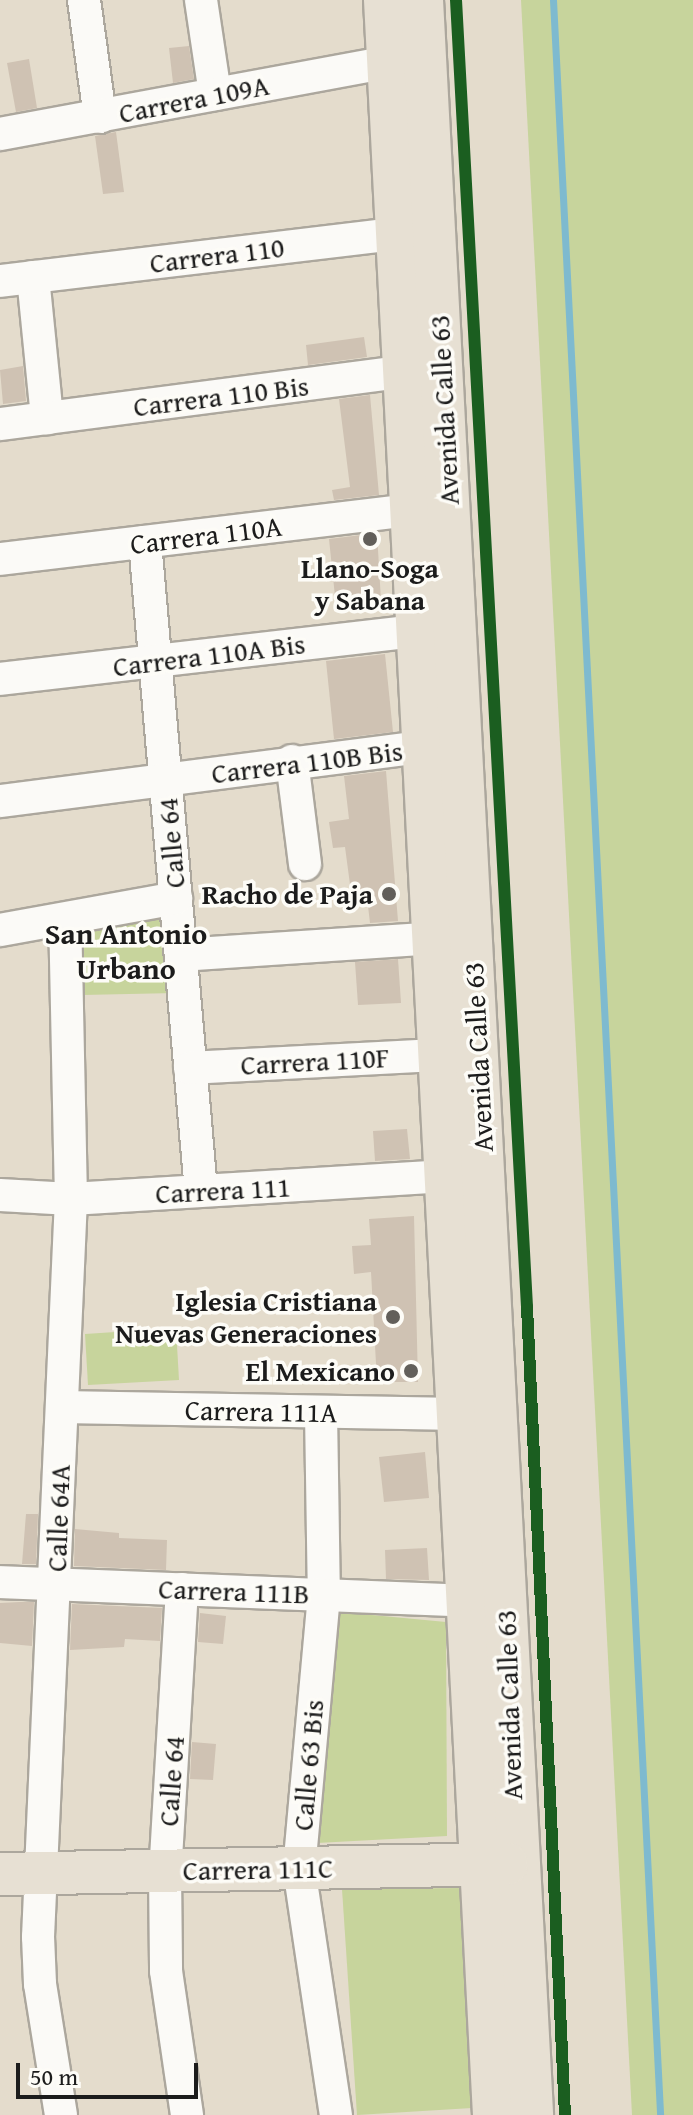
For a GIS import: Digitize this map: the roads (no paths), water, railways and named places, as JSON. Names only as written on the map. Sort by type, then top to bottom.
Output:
[{"type":"main road","name":"Avenida Calle 63","points":[[385,0],[389,62],[416,231]]},
{"type":"main road","name":"Avenida Calle 63","points":[[422,0],[416,231],[498,1864],[494,2115]]},
{"type":"main road","name":"Avenida Calle 63","points":[[423,370],[412,510],[467,1601],[532,2115]]},
{"type":"main road","name":"Carrera 111C","points":[[20,1874],[498,1864]]},
{"type":"street","points":[[84,0],[100,117]]},
{"type":"street","points":[[201,0],[215,94]]},
{"type":"street","name":"Carrera 109A","points":[[0,134],[389,62]]},
{"type":"street","name":"Carrera 110","points":[[0,281],[416,231]]},
{"type":"street","points":[[33,277],[47,418]]},
{"type":"street","name":"Carrera 110 Bis","points":[[0,424],[423,370]]},
{"type":"street","name":"Carrera 110A","points":[[0,559],[412,510]]},
{"type":"street","name":"Calle 64","points":[[145,542],[201,1191]]},
{"type":"street","name":"Carrera 110A Bis","points":[[0,679],[418,631]]},
{"type":"street","name":"Carrera 110B Bis","points":[[0,801],[166,781],[292,761],[424,747]]},
{"type":"street","points":[[292,761],[305,864]]},
{"type":"street","points":[[0,930],[176,898]]},
{"type":"street","name":"Calle 64A","points":[[61,2115],[20,1874],[55,1584],[71,1199],[65,920]]},
{"type":"street","points":[[181,955],[434,938]]},
{"type":"street","name":"Carrera 110F","points":[[190,1068],[440,1055]]},
{"type":"street","name":"Carrera 111","points":[[0,1195],[71,1199],[446,1176]]},
{"type":"street","name":"Carrera 111A","points":[[63,1407],[458,1414]]},
{"type":"street","name":"Calle 63 Bis","points":[[321,1412],[324,1595],[299,1868],[336,2115]]},
{"type":"street","name":"Carrera 111B","points":[[0,1582],[467,1601]]},
{"type":"street","name":"Calle 64","points":[[182,1589],[165,1871],[166,1971],[187,2115]]},
{"type":"waterway","points":[[553,0],[660,2115]]},
{"type":"place","name":"Llano-Soga y Sabana","points":[[370,539]]},
{"type":"place","name":"Racho de Paja","points":[[389,894]]},
{"type":"place","name":"Iglesia Cristiana Nuevas Generaciones","points":[[393,1317]]},
{"type":"place","name":"El Mexicano","points":[[411,1371]]},
{"type":"district","name":"San Antonio Urbano","points":[[126,950]]}]
